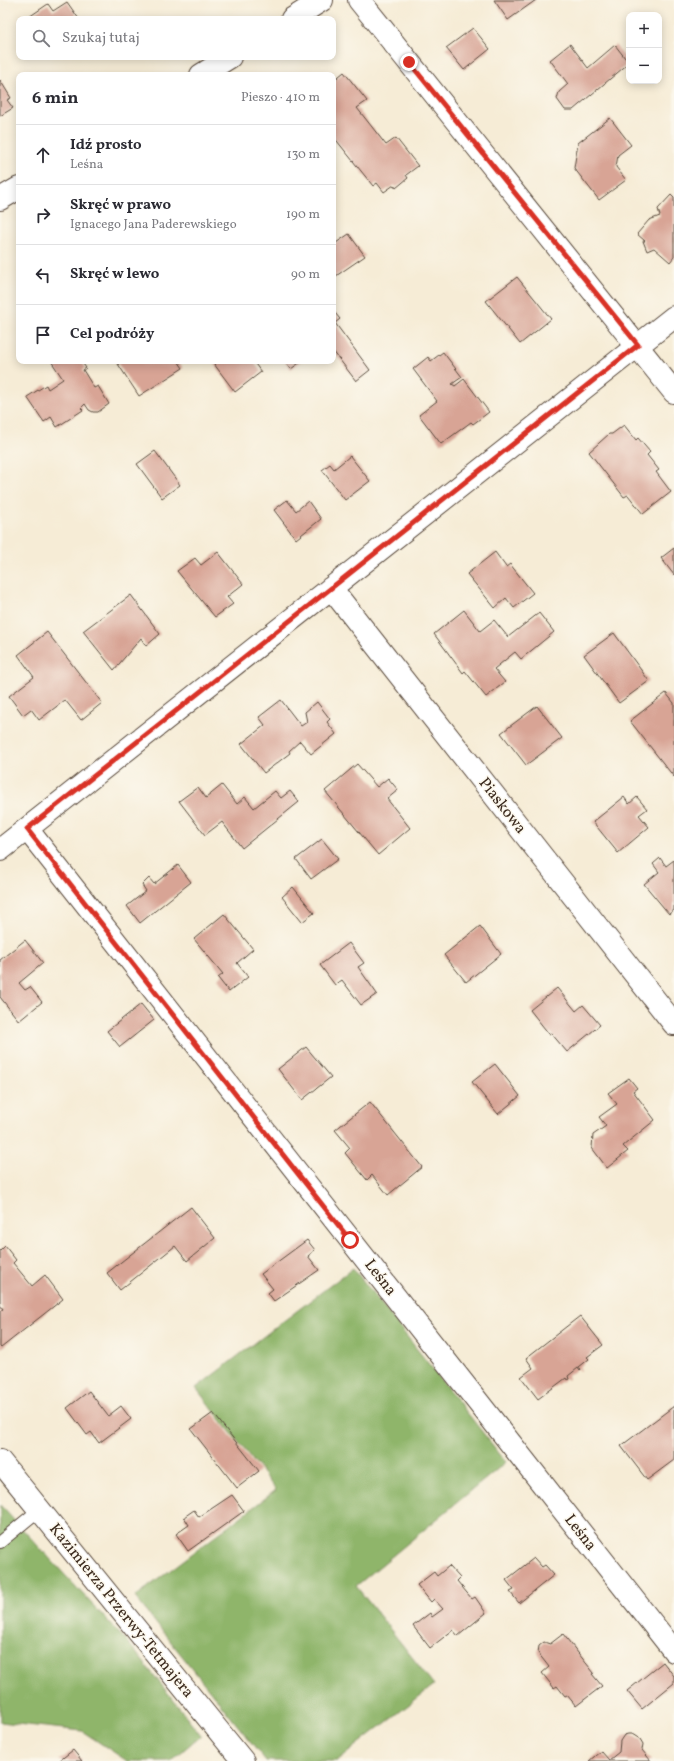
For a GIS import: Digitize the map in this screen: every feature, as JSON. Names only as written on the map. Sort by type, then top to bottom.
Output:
[{"type":"street","points":[[297,16],[322,0]]},
{"type":"street","points":[[359,0],[638,345],[674,392]]},
{"type":"street","points":[[206,72],[225,60]]},
{"type":"street","points":[[0,199],[16,190]]},
{"type":"street","points":[[0,850],[674,317]]},
{"type":"street","name":"Piaskowa","points":[[331,588],[674,1024]]},
{"type":"street","name":"Leśna","points":[[27,829],[674,1651]]},
{"type":"street","name":"Kazimierza Przerwy-Tetmajera","points":[[0,1461],[243,1761]]},
{"type":"lane","points":[[0,1542],[39,1510]]},
{"type":"green space","points":[[353,1268],[506,1462],[356,1586],[434,1685],[337,1761],[266,1761],[135,1597],[276,1490],[196,1388]]},
{"type":"green space","points":[[0,1505],[130,1645],[201,1735],[171,1761],[127,1761],[82,1731],[0,1722]]},
{"type":"building","points":[[494,0],[536,0],[508,20]]},
{"type":"building","points":[[67,2],[77,16],[30,16],[48,4],[53,11]]},
{"type":"building","points":[[473,28],[490,49],[464,70],[446,48]]},
{"type":"building","points":[[570,44],[588,68],[615,45],[626,59],[626,66],[573,110],[565,110],[557,99],[559,92],[568,84],[550,60]]},
{"type":"building","points":[[344,72],[367,101],[357,108],[386,145],[396,138],[418,166],[406,175],[408,178],[396,188],[394,185],[384,192],[377,183],[373,186],[336,140],[336,79]]},
{"type":"building","points":[[0,80],[11,98],[7,100],[13,108],[0,116]]},
{"type":"building","points":[[610,118],[631,145],[618,155],[616,167],[626,180],[599,200],[574,168],[578,143]]},
{"type":"building","points":[[671,195],[674,198],[674,257],[670,262],[654,248],[647,251],[643,241],[645,241],[637,234],[649,220],[660,216],[658,209]]},
{"type":"building","points":[[349,234],[365,256],[336,276],[336,243]]},
{"type":"building","points":[[517,277],[551,319],[520,344],[486,301]]},
{"type":"building","points":[[336,314],[340,319],[336,322]]},
{"type":"building","points":[[336,324],[370,370],[356,381],[336,355]]},
{"type":"building","points":[[443,352],[462,377],[452,384],[455,386],[464,379],[489,412],[473,424],[471,422],[441,444],[419,415],[437,401],[413,369],[428,357],[431,361]]},
{"type":"building","points":[[53,364],[83,364],[86,368],[83,370],[94,388],[98,386],[109,404],[98,412],[93,412],[89,410],[85,404],[81,408],[83,410],[57,427],[51,417],[44,422],[27,397],[46,385],[48,389],[63,379]]},
{"type":"building","points":[[118,364],[180,364],[183,368],[139,396]]},
{"type":"building","points":[[214,364],[255,364],[261,372],[235,392]]},
{"type":"building","points":[[287,364],[298,364],[291,369]]},
{"type":"building","points":[[624,425],[636,440],[638,438],[650,452],[647,455],[659,470],[656,472],[671,492],[643,514],[628,495],[624,497],[589,452],[609,434],[612,434]]},
{"type":"building","points":[[155,451],[180,485],[162,498],[137,464]]},
{"type":"building","points":[[350,456],[370,481],[345,500],[322,470],[330,464],[334,469]]},
{"type":"building","points":[[287,500],[296,511],[308,501],[321,519],[296,539],[274,510]]},
{"type":"building","points":[[674,548],[674,575],[661,558]]},
{"type":"building","points":[[218,552],[243,584],[227,597],[233,604],[215,617],[177,571],[195,558],[201,565]]},
{"type":"building","points":[[495,552],[506,567],[510,564],[533,593],[514,608],[506,598],[495,608],[467,574]]},
{"type":"building","points":[[131,595],[160,634],[146,646],[141,638],[114,670],[83,631]]},
{"type":"building","points":[[464,610],[480,631],[494,620],[508,637],[539,613],[554,632],[521,659],[515,652],[494,669],[505,682],[486,697],[465,671],[463,673],[434,634]]},
{"type":"building","points":[[47,632],[102,703],[81,720],[65,700],[39,720],[31,709],[23,715],[9,696],[34,677],[18,655]]},
{"type":"building","points":[[614,633],[649,681],[619,703],[584,655]]},
{"type":"building","points":[[666,693],[674,703],[674,777],[630,721]]},
{"type":"building","points":[[281,700],[301,726],[307,722],[305,712],[317,702],[330,719],[327,722],[336,734],[311,754],[300,741],[289,751],[290,753],[264,773],[241,744],[265,725],[259,717]]},
{"type":"building","points":[[537,706],[562,738],[526,765],[501,733]]},
{"type":"building","points":[[357,764],[377,787],[388,778],[398,790],[387,799],[410,828],[378,855],[325,791]]},
{"type":"building","points":[[222,785],[237,804],[245,797],[254,808],[275,791],[281,798],[290,791],[299,802],[242,848],[222,822],[205,835],[179,801],[198,787],[206,798]]},
{"type":"building","points":[[624,797],[629,804],[637,797],[647,809],[639,815],[649,827],[618,853],[593,822]]},
{"type":"building","points":[[322,839],[338,859],[311,879],[296,859]]},
{"type":"building","points":[[660,858],[666,866],[674,860],[674,910],[669,914],[644,884],[659,872],[653,864]]},
{"type":"building","points":[[178,865],[191,882],[140,923],[127,906],[146,891],[142,885],[149,878],[154,884]]},
{"type":"building","points":[[293,887],[314,913],[302,922],[282,897]]},
{"type":"building","points":[[224,914],[253,949],[237,963],[248,977],[229,992],[218,978],[223,974],[194,939]]},
{"type":"building","points":[[480,926],[501,954],[466,982],[444,955]]},
{"type":"building","points":[[25,940],[43,963],[19,983],[25,990],[30,987],[42,1002],[19,1021],[0,997],[0,960]]},
{"type":"building","points":[[349,943],[364,963],[358,967],[377,994],[361,1005],[342,980],[335,985],[320,965]]},
{"type":"building","points":[[557,988],[576,1011],[583,1005],[600,1025],[567,1052],[551,1033],[549,1034],[530,1010]]},
{"type":"building","points":[[141,1004],[154,1020],[120,1047],[107,1031]]},
{"type":"building","points":[[306,1047],[331,1077],[302,1100],[278,1069]]},
{"type":"building","points":[[495,1064],[520,1096],[498,1114],[472,1082]]},
{"type":"building","points":[[629,1078],[637,1088],[633,1091],[655,1120],[623,1146],[628,1151],[607,1168],[592,1148],[593,1135],[606,1126],[599,1117],[617,1104],[608,1093]]},
{"type":"building","points":[[370,1102],[422,1167],[388,1195],[372,1175],[367,1180],[345,1153],[350,1148],[335,1130]]},
{"type":"building","points":[[191,1207],[215,1238],[187,1261],[175,1246],[120,1290],[107,1273]]},
{"type":"building","points":[[307,1240],[315,1250],[308,1256],[319,1270],[274,1301],[268,1293],[273,1289],[261,1274]]},
{"type":"building","points":[[5,1246],[16,1260],[13,1263],[32,1286],[45,1275],[63,1299],[1,1348],[0,1311],[3,1309],[0,1305],[0,1251]]},
{"type":"building","points":[[580,1316],[603,1345],[587,1357],[589,1359],[579,1367],[581,1370],[580,1371],[578,1368],[568,1376],[569,1379],[567,1380],[566,1378],[538,1399],[521,1377],[533,1368],[526,1358]]},
{"type":"building","points":[[89,1391],[108,1416],[121,1406],[131,1419],[99,1443],[91,1432],[87,1435],[67,1408]]},
{"type":"building","points":[[674,1406],[674,1460],[647,1480],[621,1446]]},
{"type":"building","points":[[213,1413],[259,1471],[237,1488],[191,1429]]},
{"type":"building","points":[[232,1495],[244,1511],[188,1551],[176,1534],[189,1525],[184,1517],[194,1510],[199,1517]]},
{"type":"building","points":[[534,1558],[542,1567],[545,1565],[554,1575],[519,1603],[510,1592],[514,1590],[506,1580]]},
{"type":"building","points":[[449,1566],[460,1578],[457,1581],[472,1599],[475,1597],[486,1613],[458,1636],[453,1630],[430,1648],[413,1626],[430,1613],[432,1617],[443,1609],[434,1599],[431,1602],[417,1585],[434,1572],[437,1576]]},
{"type":"building","points":[[563,1634],[594,1673],[592,1674],[602,1686],[576,1706],[557,1686],[554,1688],[542,1673],[549,1667],[538,1653],[539,1646],[544,1642],[550,1644]]},
{"type":"building","points":[[663,1662],[674,1676],[674,1683],[642,1709],[627,1691]]},
{"type":"building","points":[[632,1734],[640,1739],[643,1744],[642,1750],[651,1761],[589,1761],[601,1751],[609,1760],[619,1752],[620,1741],[624,1735]]},
{"type":"building","points":[[73,1750],[82,1761],[59,1761]]},
{"type":"route","points":[[350,1240],[27,829],[638,345],[409,62]]}]
